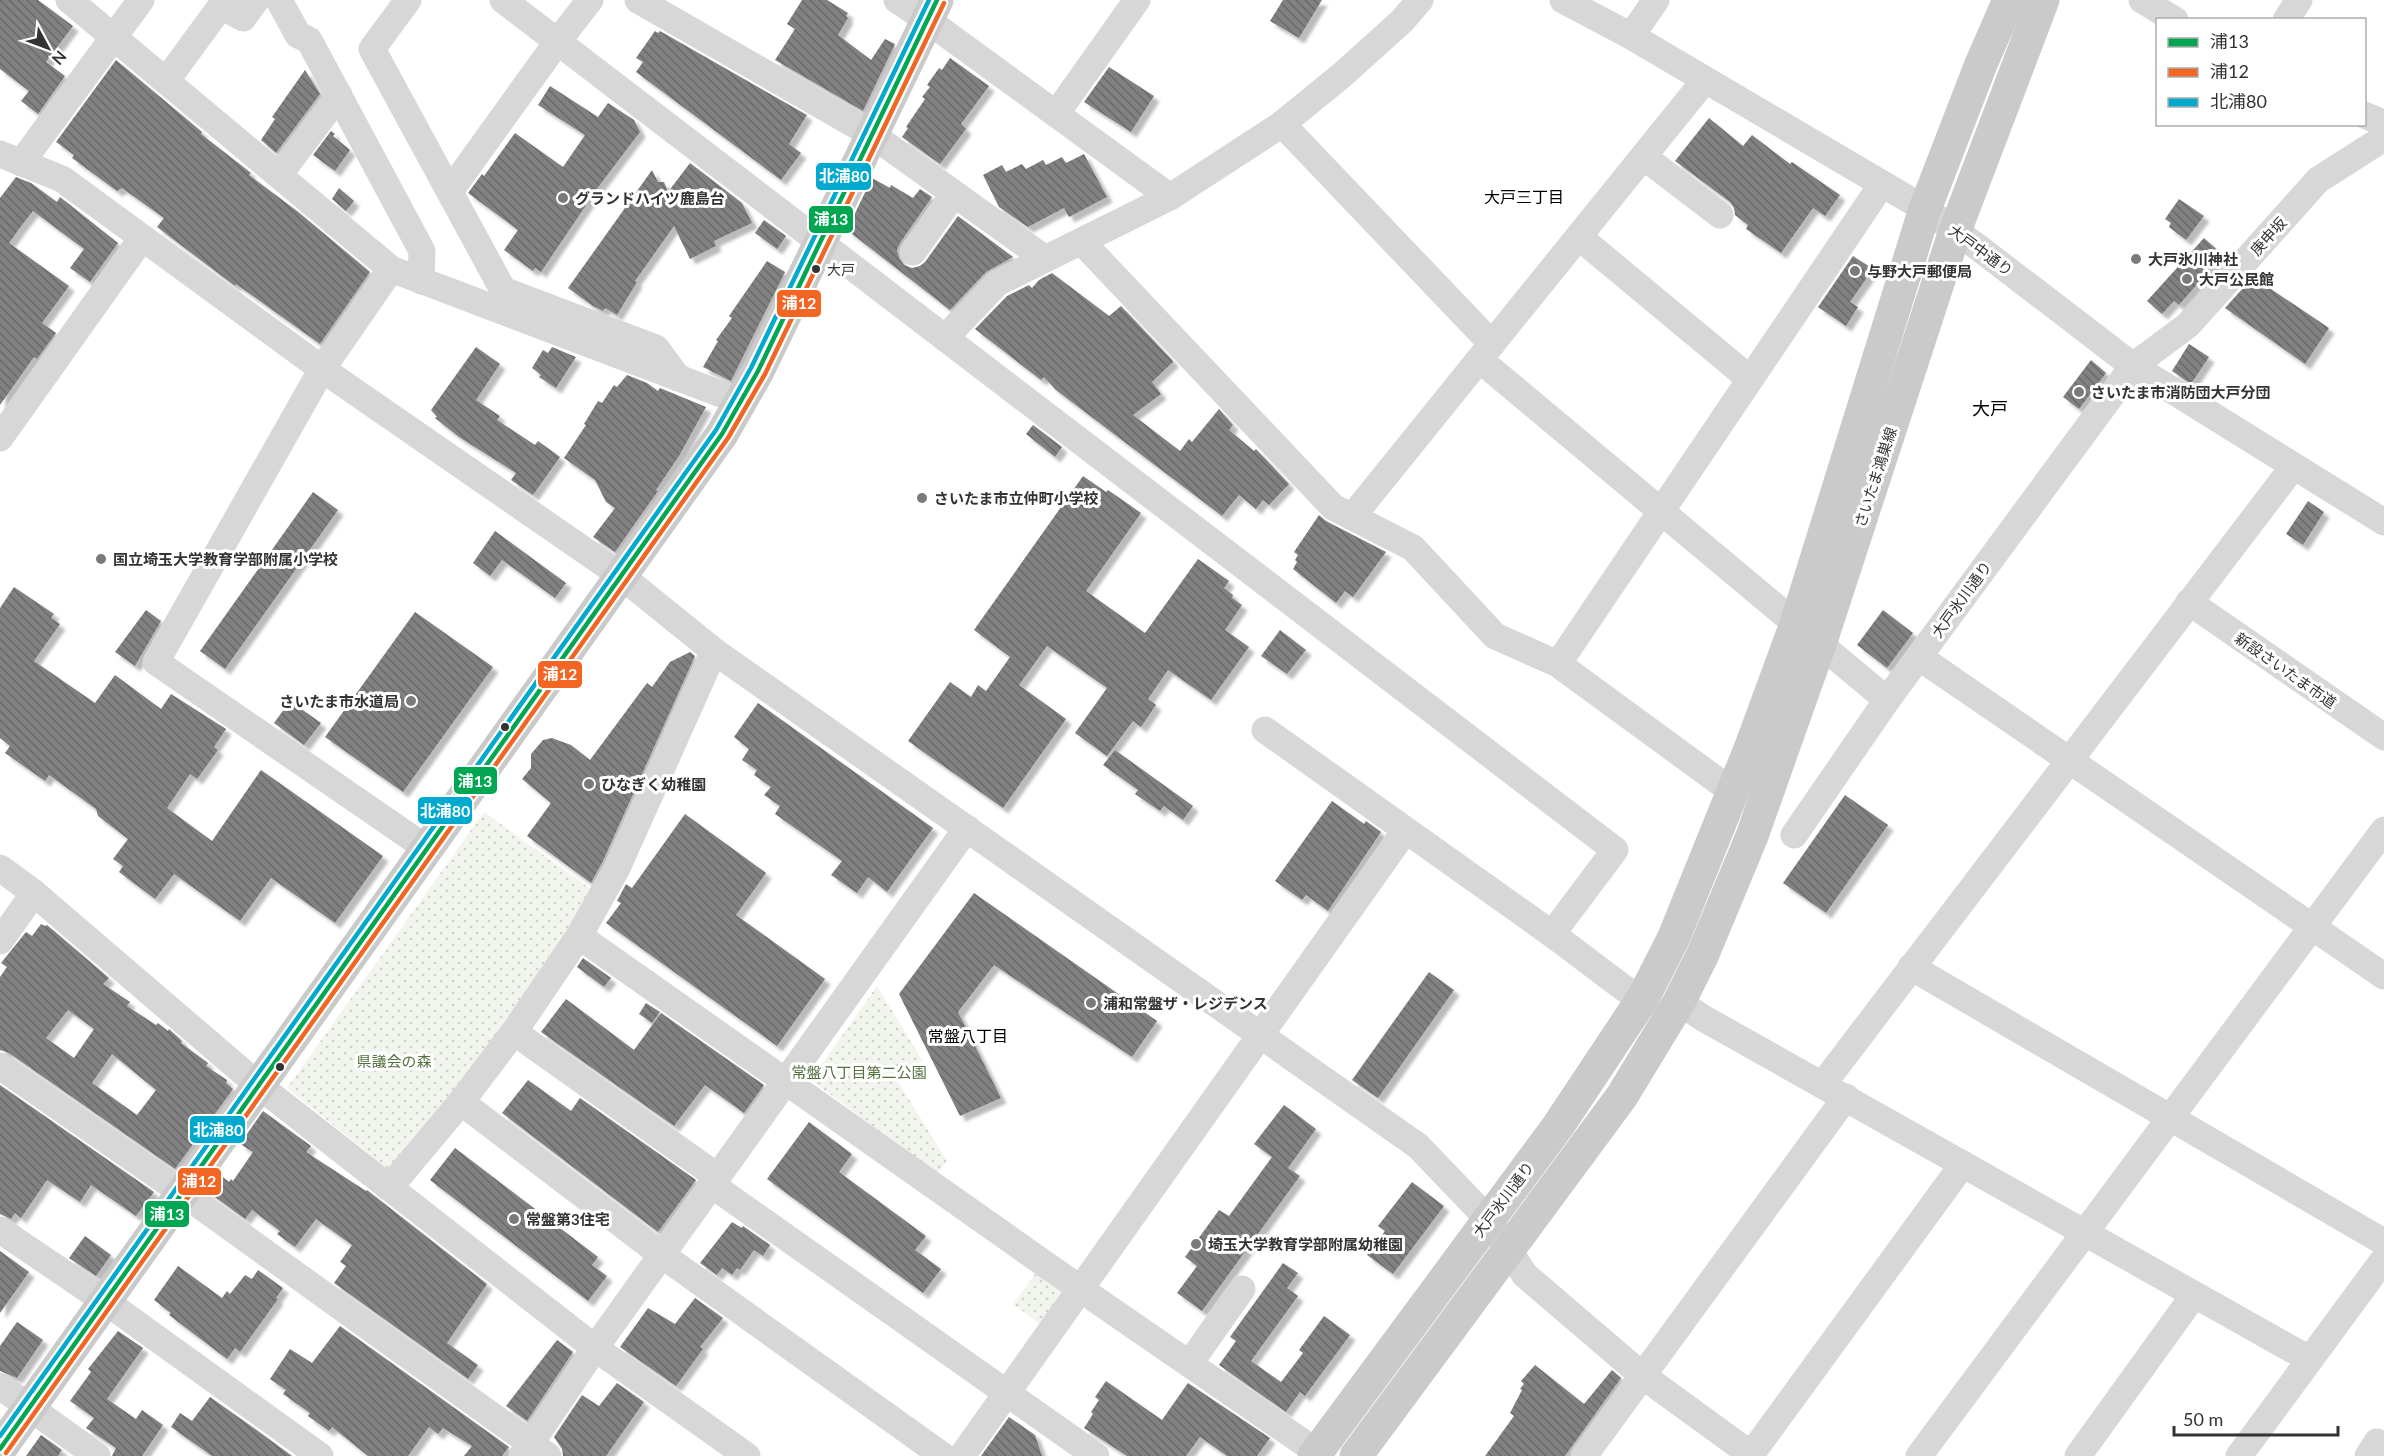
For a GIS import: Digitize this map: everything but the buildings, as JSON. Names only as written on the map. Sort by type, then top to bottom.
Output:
[{"type":"main road","name":"さいたま鴻巣線","points":[[1674,937],[1796,624],[1925,209],[1981,64],[2009,0]]},
{"type":"main road","name":"さいたま鴻巣線","points":[[1679,1002],[1703,954],[1752,836],[1820,644],[1955,231],[2043,0]]},
{"type":"main road","points":[[0,1449],[722,434],[742,402],[932,10]]},
{"type":"main road","name":"大戸氷川通り","points":[[1316,1454],[1558,1126],[1643,998],[1674,937]]},
{"type":"main road","points":[[1356,1456],[1622,1096],[1679,1002]]},
{"type":"street","points":[[69,0],[391,269],[742,402]]},
{"type":"street","points":[[141,0],[114,38],[8,162],[63,179],[322,369],[620,575],[714,651],[1418,1146],[1488,1219],[1525,1275],[1642,1376],[1751,1456],[1963,1164]]},
{"type":"street","points":[[166,81],[221,6],[243,18],[256,0]]},
{"type":"street","points":[[279,0],[298,35],[309,40],[423,251],[421,281]]},
{"type":"street","points":[[408,0],[372,49],[503,290],[656,348],[678,378]]},
{"type":"street","points":[[503,0],[1615,850],[1552,934]]},
{"type":"street","points":[[450,191],[590,0]]},
{"type":"street","points":[[638,0],[674,9],[871,134],[1044,258]]},
{"type":"street","points":[[897,0],[932,10],[1056,114],[1170,197]]},
{"type":"street","points":[[1056,114],[1137,0]]},
{"type":"street","points":[[945,338],[997,283],[1170,197],[1282,124],[1359,60],[1402,21],[1420,0]]},
{"type":"street","name":"大戸中通り","points":[[1563,0],[1631,36],[1925,209],[2133,366],[2384,522]]},
{"type":"street","points":[[1631,36],[1656,0]]},
{"type":"street","points":[[2142,0],[2172,18]]},
{"type":"street","points":[[2287,18],[2299,0]]},
{"type":"street","points":[[1352,517],[1705,80]]},
{"type":"street","points":[[279,175],[339,95]]},
{"type":"street","points":[[2366,116],[2384,123]]},
{"type":"street","points":[[1282,124],[1486,352],[1661,511],[1796,624]]},
{"type":"street","name":"庚申坂","points":[[2133,366],[2188,325],[2318,180],[2384,138]]},
{"type":"street","points":[[1644,157],[1720,215]]},
{"type":"street","points":[[1558,664],[1882,184]]},
{"type":"street","points":[[913,252],[954,194]]},
{"type":"street","points":[[1579,237],[1750,379]]},
{"type":"street","points":[[0,438],[142,238]]},
{"type":"street","points":[[1082,242],[1333,507],[1413,548],[1495,636],[1558,664],[1732,792]]},
{"type":"street","points":[[391,269],[322,369],[156,662],[426,848]]},
{"type":"street","name":"大戸氷川通り","points":[[1794,835],[1887,700],[2133,366]]},
{"type":"street","points":[[1822,1084],[2293,467]]},
{"type":"street","name":"新設さいたま市道","points":[[2189,603],[2384,737]]},
{"type":"street","points":[[1820,644],[1887,700]]},
{"type":"street","points":[[389,1188],[461,1102],[514,1032],[579,936],[617,868],[714,651]]},
{"type":"street","points":[[1919,657],[2384,976]]},
{"type":"street","points":[[1265,730],[1552,934],[1625,989],[1643,998]]},
{"type":"street","points":[[0,1066],[181,1192],[533,1452],[595,1348],[967,828]]},
{"type":"street","points":[[1919,1456],[2384,830]]},
{"type":"street","points":[[962,1456],[1405,831]]},
{"type":"street","points":[[0,868],[34,893],[258,1085],[595,1348],[747,1456]]},
{"type":"street","points":[[0,941],[34,893]]},
{"type":"street","points":[[579,936],[787,1080],[1079,1288],[1190,1363],[1316,1454]]},
{"type":"street","points":[[1911,967],[2384,1242]]},
{"type":"street","points":[[1679,1002],[1703,1018],[2309,1359]]},
{"type":"street","points":[[514,1032],[715,1181],[1096,1456]]},
{"type":"street","points":[[1584,1456],[1846,1097]]},
{"type":"street","points":[[461,1102],[662,1255],[943,1456]]},
{"type":"street","points":[[0,1230],[105,1300],[320,1456]]},
{"type":"street","points":[[2239,1456],[2309,1359],[2375,1288],[2384,1259]]},
{"type":"street","points":[[1190,1363],[1242,1288]]},
{"type":"street","points":[[2078,1456],[2194,1296]]},
{"type":"street","points":[[0,1386],[97,1456]]},
{"type":"green space","name":"県議会の森","points":[[484,812],[595,892],[561,953],[392,1172],[287,1088]]},
{"type":"green space","name":"常盤八丁目第二公園","points":[[877,986],[922,1060],[895,1077],[947,1161],[937,1174],[811,1080]]},
{"type":"green space","points":[[1036,1273],[1064,1294],[1041,1325],[1013,1304]]},
{"type":"transit line","name":"北浦80","points":[[0,1436],[716,430],[751,368],[929,0]]},
{"type":"transit line","name":"浦13","points":[[0,1449],[722,434],[758,371],[937,0]]},
{"type":"transit line","name":"浦12","points":[[6,1453],[728,438],[765,374],[944,3]]},
{"type":"place","name":"グランドハイツ鹿島台","points":[[563,198]]},
{"type":"place","name":"大戸氷川神社","points":[[2136,259]]},
{"type":"place","name":"大戸","points":[[816,269]]},
{"type":"place","name":"与野大戸郵便局","points":[[1855,271]]},
{"type":"place","name":"大戸公民館","points":[[2187,279]]},
{"type":"place","name":"さいたま市消防団大戸分団","points":[[2079,392]]},
{"type":"place","name":"さいたま市立仲町小学校","points":[[922,498]]},
{"type":"place","name":"国立埼玉大学教育学部附属小学校","points":[[101,559]]},
{"type":"place","name":"さいたま市水道局","points":[[411,701]]},
{"type":"place","name":"ひなぎく幼稚園","points":[[589,784]]},
{"type":"place","name":"浦和常盤ザ・レジデンス","points":[[1091,1003]]},
{"type":"place","name":"常盤第3住宅","points":[[514,1219]]},
{"type":"place","name":"埼玉大学教育学部附属幼稚園","points":[[1196,1244]]},
{"type":"district","name":"大戸三丁目","points":[[1524,196]]},
{"type":"district","name":"大戸","points":[[1990,408]]},
{"type":"district","name":"常盤八丁目","points":[[968,1035]]}]
